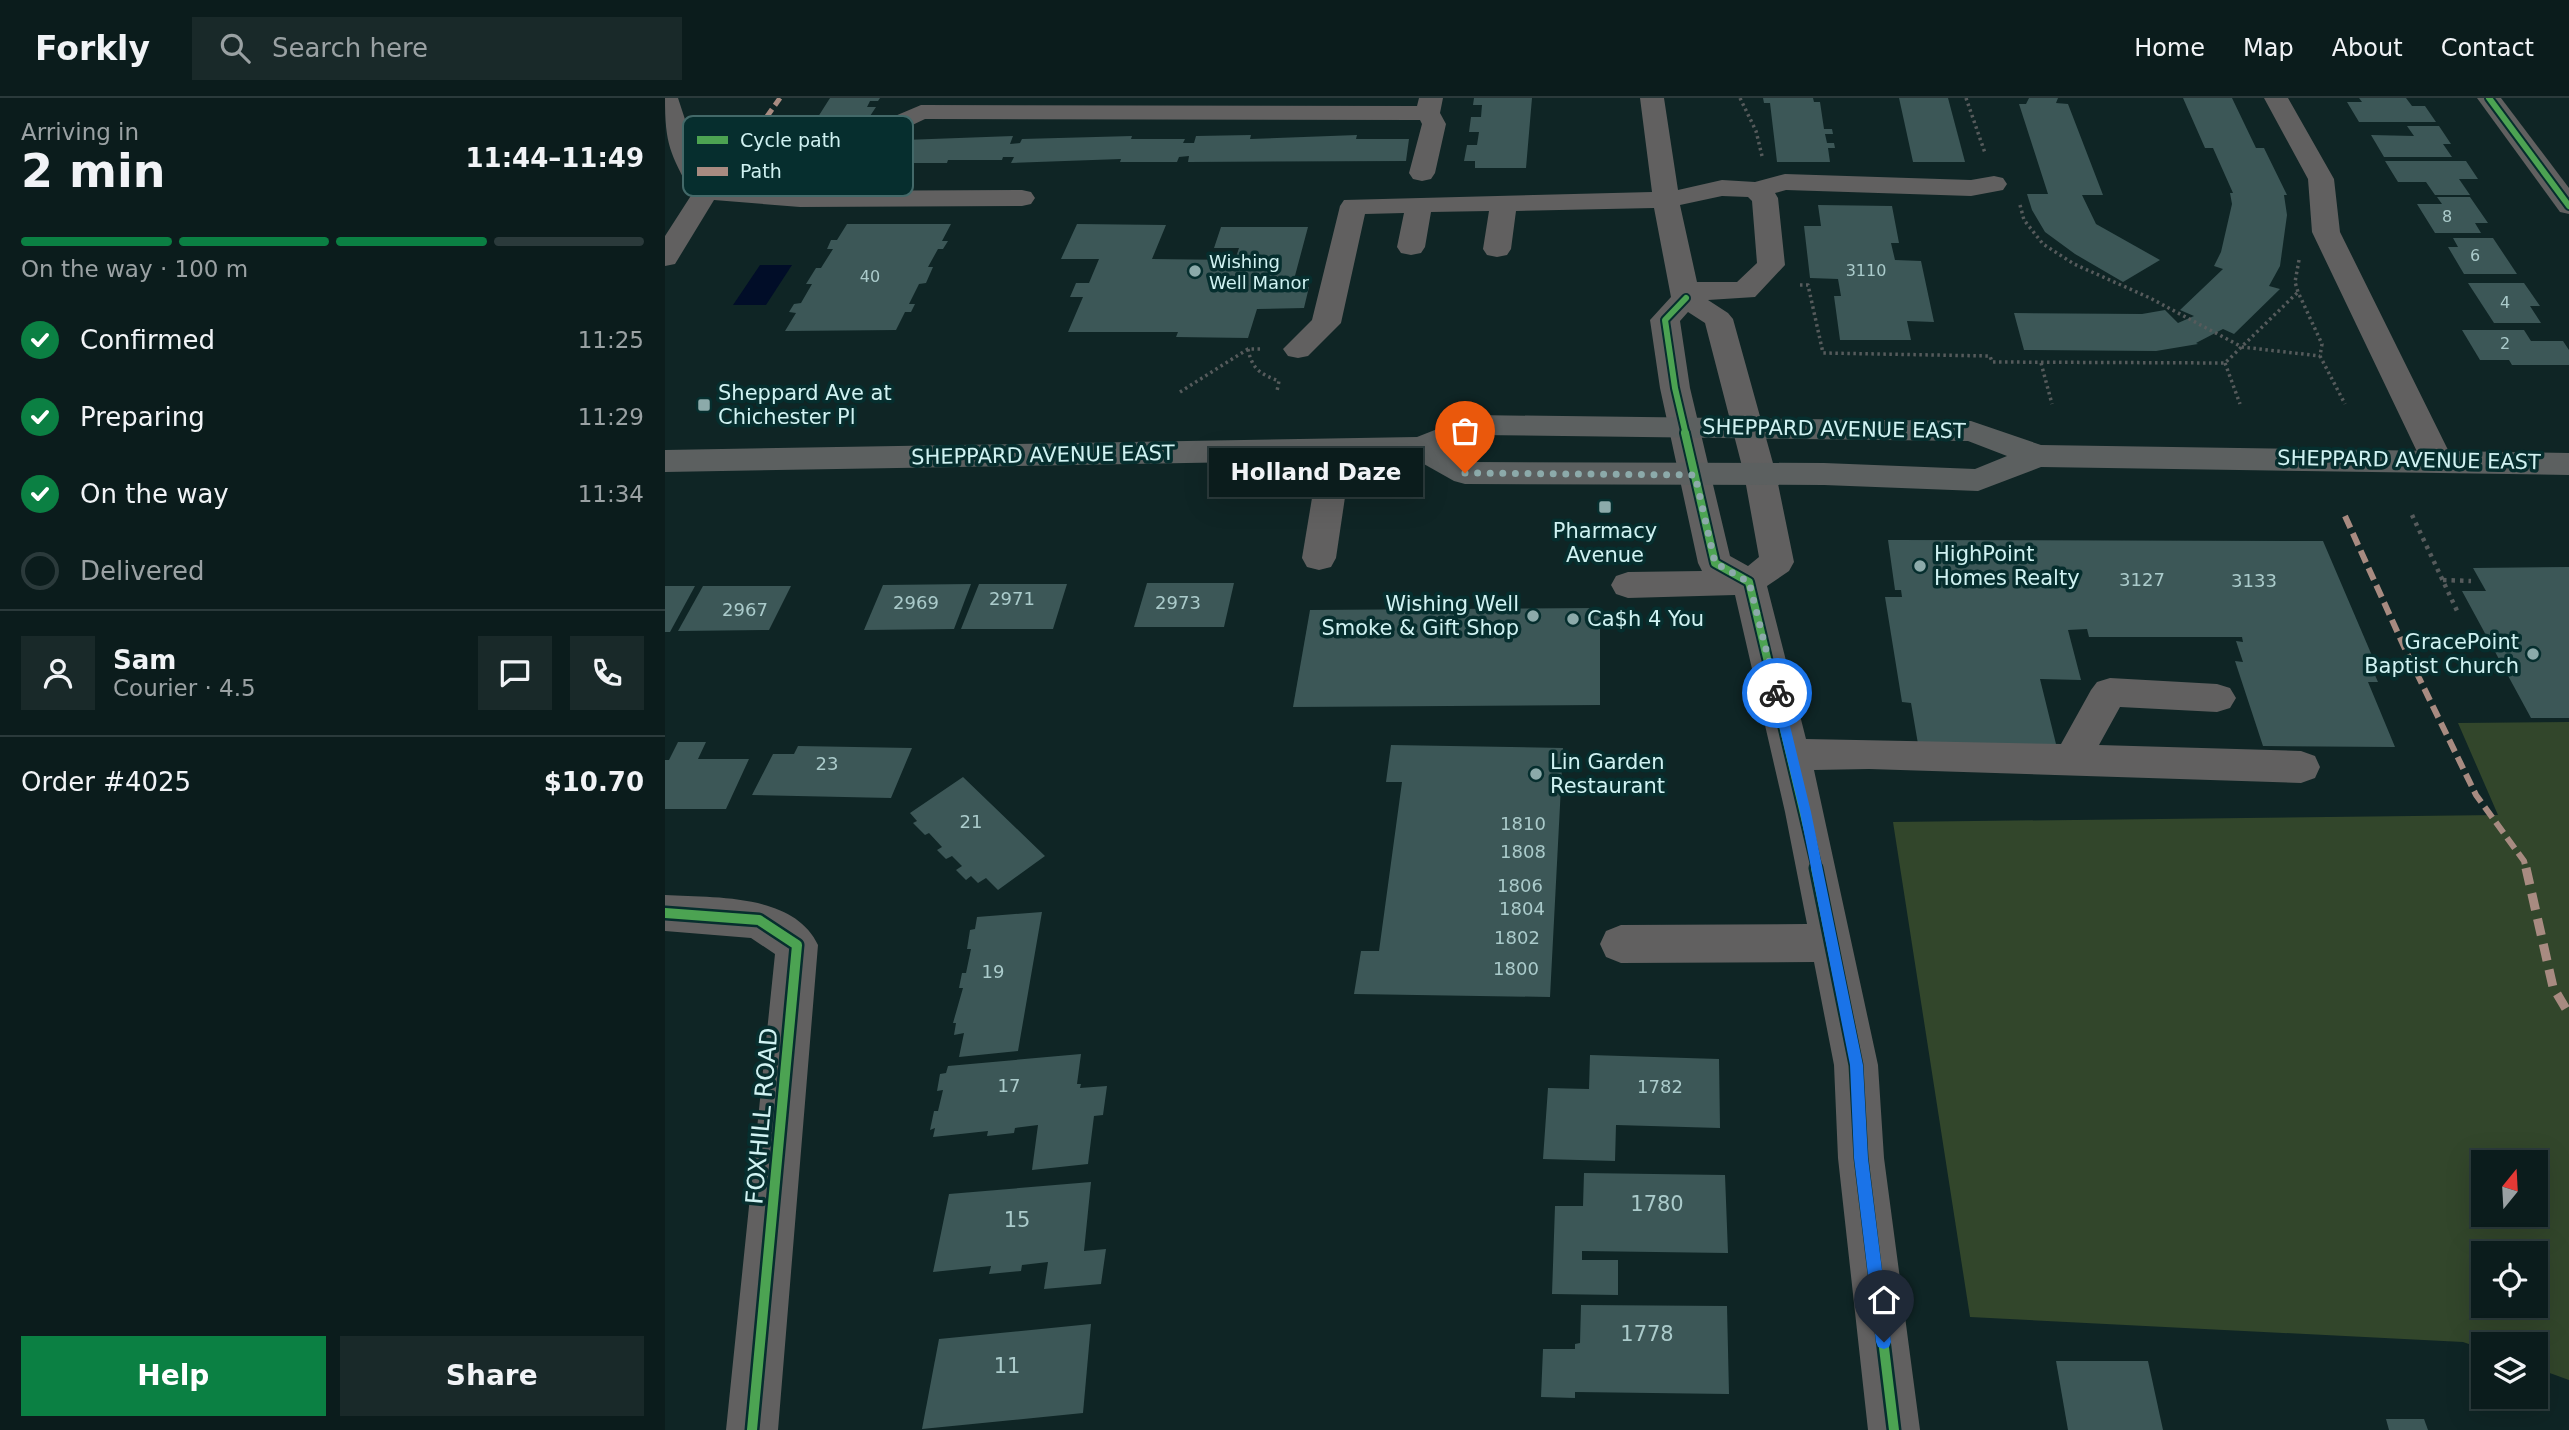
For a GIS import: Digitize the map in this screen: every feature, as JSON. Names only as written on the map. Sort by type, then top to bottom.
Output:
[{"type":"main road","name":"SHEPPARD AVENUE EAST","points":[[665,461],[1421,449],[1473,425],[1971,430],[2038,456],[2569,464]]},
{"type":"main road","name":"SHEPPARD AVENUE EAST","points":[[1421,449],[1465,473],[1760,474],[1978,480],[2038,456]]},
{"type":"street","points":[[666,98],[683,153]]},
{"type":"street","points":[[1628,584],[1749,582],[1777,562],[1760,474],[1718,319],[1685,294],[1667,200],[1652,98]]},
{"type":"street","points":[[2276,98],[2321,178],[2326,232],[2437,460]]},
{"type":"street","points":[[2489,98],[2569,206]]},
{"type":"street","points":[[906,116],[925,105],[1429,106],[1434,124],[1422,173]]},
{"type":"street","points":[[1759,177],[1765,198],[1772,265],[1745,291],[1685,294],[1665,320],[1675,388],[1715,563],[1749,582],[1792,755],[1832,943],[1856,1065],[1861,1158],[1894,1430]]},
{"type":"street","points":[[1298,349],[1326,323],[1353,206],[1667,200],[1759,177],[1785,182],[1971,188],[1994,184]]},
{"type":"street","points":[[665,258],[676,225],[703,196]]},
{"type":"street","points":[[743,196],[800,199],[1022,198]]},
{"type":"street","points":[[1497,248],[1504,203]]},
{"type":"street","points":[[1411,247],[1419,205]]},
{"type":"street","points":[[1319,558],[1336,450]]},
{"type":"street","points":[[2075,760],[2081,737],[2092,715],[2110,692],[2217,698]]},
{"type":"street","points":[[1792,755],[1869,754],[2301,767]]},
{"type":"street","name":"FOXHILL ROAD","points":[[665,913],[759,920],[797,945],[752,1430]]},
{"type":"street","points":[[1621,944],[1832,943]]},
{"type":"path","points":[[1741,98],[1756,131],[1759,177]]},
{"type":"path","points":[[1966,98],[1987,158]]},
{"type":"path","points":[[2019,201],[2024,220],[2043,244],[2074,264],[2150,298],[2242,347],[2320,356]]},
{"type":"path","points":[[1795,285],[1808,285],[1823,353],[1990,356],[1992,362],[2041,363],[2225,363],[2298,292]]},
{"type":"path","points":[[1248,349],[1251,365],[1263,375],[1279,381],[1277,391]]},
{"type":"path","points":[[1180,392],[1248,349],[1298,349]]},
{"type":"path","points":[[2041,363],[2052,404]]},
{"type":"path","points":[[2225,363],[2241,404]]},
{"type":"path","points":[[2412,515],[2459,615]]},
{"type":"path","points":[[2443,580],[2471,581]]},
{"type":"green space","points":[[2569,722],[2569,1380],[2548,1372],[2548,1332],[2471,1332],[2471,1345],[2463,1342],[1970,1317],[1893,822],[2498,815],[2458,723]]},
{"type":"water","points":[[760,265],[792,265],[766,305],[733,305]]},
{"type":"building","points":[[830,98],[880,98],[878,101],[870,101],[867,107],[876,107],[870,116],[819,116]]},
{"type":"building","points":[[1474,98],[1532,98],[1526,168],[1475,168],[1475,161],[1464,161],[1467,145],[1477,145],[1479,132],[1469,132],[1471,117],[1481,117],[1482,105],[1473,105]]},
{"type":"building","points":[[1763,98],[1813,98],[1814,102],[1820,102],[1824,129],[1832,129],[1833,134],[1825,134],[1827,143],[1834,143],[1835,148],[1828,148],[1830,162],[1777,162],[1770,103],[1764,103]]},
{"type":"building","points":[[1899,98],[1948,98],[1965,162],[1913,162]]},
{"type":"building","points":[[2029,98],[2058,98],[2056,103],[2068,104],[2103,195],[2082,195],[2096,224],[2160,260],[2123,282],[2075,254],[2045,232],[2032,210],[2027,194],[2048,194],[2019,104],[2026,104]]},
{"type":"building","points":[[2183,98],[2232,98],[2256,148],[2264,148],[2287,195],[2284,195],[2287,215],[2280,266],[2269,286],[2280,289],[2234,334],[2223,329],[2196,343],[2198,344],[2156,351],[2024,350],[2014,313],[2142,314],[2165,310],[2178,323],[2194,316],[2180,310],[2223,269],[2214,266],[2221,252],[2232,204],[2230,193],[2233,193],[2213,148],[2205,148]]},
{"type":"building","points":[[2359,98],[2406,98],[2412,106],[2425,106],[2436,122],[2359,122],[2347,102],[2362,102]]},
{"type":"building","points":[[2407,126],[2439,126],[2451,144],[2443,144],[2452,157],[2384,157],[2371,135],[2414,136]]},
{"type":"building","points":[[1251,135],[1250,139],[1357,135],[1356,139],[1409,139],[1406,161],[1188,162],[1189,156],[1179,157],[1177,162],[1120,162],[1121,159],[1011,163],[1014,157],[1003,157],[1002,160],[913,163],[913,140],[1013,136],[1010,144],[1020,143],[1022,139],[1132,136],[1131,139],[1185,139],[1183,143],[1194,143],[1196,136]]},
{"type":"building","points":[[2385,161],[2466,161],[2478,179],[2459,179],[2470,195],[2435,195],[2426,182],[2398,182]]},
{"type":"building","points":[[2437,197],[2470,197],[2488,223],[2475,223],[2481,233],[2435,233],[2417,204],[2442,204]]},
{"type":"building","points":[[1818,205],[1892,206],[1899,243],[1891,243],[1895,260],[1921,261],[1934,322],[1907,321],[1911,340],[1840,340],[1834,296],[1841,296],[1838,279],[1810,278],[1804,226],[1821,226]]},
{"type":"building","points":[[847,224],[951,224],[942,241],[948,241],[943,249],[938,249],[928,267],[933,267],[926,283],[919,284],[909,304],[915,304],[911,312],[905,312],[896,330],[785,331],[796,313],[789,312],[794,304],[801,303],[812,284],[806,284],[816,268],[821,268],[833,249],[827,249],[831,240],[837,240]]},
{"type":"building","name":"Wishing Well Manor","points":[[1077,224],[1166,225],[1152,259],[1235,260],[1239,248],[1214,248],[1221,227],[1308,227],[1292,287],[1309,287],[1304,308],[1257,309],[1248,338],[1176,337],[1178,332],[1068,332],[1083,297],[1070,297],[1076,283],[1089,283],[1099,259],[1061,259]]},
{"type":"building","points":[[2453,238],[2493,238],[2517,274],[2464,274],[2448,247],[2458,247]]},
{"type":"building","points":[[2468,283],[2524,283],[2540,306],[2530,306],[2541,323],[2494,323]]},
{"type":"building","points":[[2462,330],[2524,330],[2531,341],[2563,341],[2569,350],[2569,365],[2512,365],[2509,360],[2480,360]]},
{"type":"building","points":[[1888,540],[2323,541],[2376,665],[2370,664],[2378,682],[2368,682],[2395,747],[2263,746],[2235,661],[2243,662],[2236,641],[2243,642],[2242,637],[2089,637],[2087,629],[2068,630],[2081,680],[2040,679],[2056,744],[1918,744],[1911,703],[1902,702],[1885,597],[1902,597],[1901,590],[1895,590]]},
{"type":"building","name":"GracePoint Baptist Church","points":[[2569,567],[2569,718],[2531,718],[2462,591],[2486,591],[2473,568]]},
{"type":"building","points":[[1147,583],[1234,583],[1224,627],[1134,627]]},
{"type":"building","points":[[971,584],[954,629],[864,630],[883,585]]},
{"type":"building","points":[[979,584],[1067,584],[1053,629],[961,629]]},
{"type":"building","points":[[665,586],[695,586],[670,632],[665,632]]},
{"type":"building","points":[[703,586],[791,586],[769,630],[678,631]]},
{"type":"building","points":[[1600,608],[1600,705],[1293,707],[1310,610]]},
{"type":"building","points":[[678,742],[706,742],[698,759],[749,759],[726,809],[665,809],[665,760],[669,760]]},
{"type":"building","points":[[1391,745],[1563,748],[1550,997],[1354,994],[1361,951],[1379,951],[1402,782],[1386,782]]},
{"type":"building","points":[[798,746],[912,748],[891,798],[752,795],[773,754],[794,754]]},
{"type":"building","points":[[963,777],[1045,856],[998,890],[986,878],[978,883],[971,876],[966,880],[956,870],[962,866],[952,856],[946,859],[937,850],[942,847],[929,833],[925,835],[913,823],[917,821],[910,813]]},
{"type":"building","points":[[1042,912],[1018,1051],[959,1057],[964,1033],[954,1035],[956,1023],[953,1023],[963,988],[959,988],[962,973],[966,973],[971,949],[967,949],[970,930],[975,929],[977,917]]},
{"type":"building","points":[[1081,1054],[1077,1084],[1081,1084],[1080,1088],[1107,1086],[1103,1115],[1094,1116],[1088,1164],[1032,1170],[1038,1125],[1015,1128],[1014,1133],[987,1136],[988,1131],[933,1137],[935,1128],[930,1130],[934,1111],[938,1111],[943,1090],[937,1091],[940,1074],[946,1073],[948,1066]]},
{"type":"building","points":[[1590,1055],[1719,1059],[1720,1128],[1616,1125],[1615,1161],[1543,1159],[1548,1088],[1589,1089]]},
{"type":"building","points":[[1584,1173],[1725,1175],[1728,1253],[1582,1251],[1582,1260],[1618,1260],[1618,1295],[1552,1294],[1555,1206],[1583,1206]]},
{"type":"building","points":[[1091,1182],[1084,1251],[1106,1249],[1101,1284],[1044,1289],[1048,1262],[1022,1265],[1021,1271],[989,1274],[991,1266],[933,1272],[949,1194]]},
{"type":"building","points":[[1581,1305],[1727,1306],[1729,1394],[1575,1392],[1575,1398],[1541,1397],[1543,1349],[1575,1349],[1575,1344],[1580,1343]]},
{"type":"building","points":[[1091,1324],[1083,1413],[922,1429],[939,1339]]},
{"type":"building","points":[[2056,1361],[2148,1361],[2163,1430],[2068,1430]]},
{"type":"building","points":[[2386,1419],[2424,1419],[2428,1430],[2389,1430]]},
{"type":"marked path","points":[[767,116],[780,98]]},
{"type":"marked path","points":[[2345,516],[2406,651],[2476,795],[2524,861],[2553,987],[2569,1014]]},
{"type":"cycle path","points":[[2489,98],[2569,206]]},
{"type":"cycle path","points":[[1686,298],[1665,320],[1675,388],[1715,563],[1749,582],[1805,812],[1856,1065],[1861,1158],[1894,1430]]},
{"type":"cycle path","points":[[665,913],[759,920],[797,945],[752,1430]]},
{"type":"way so far","points":[[1465,473],[1695,475],[1715,563],[1749,582],[1777,693]]},
{"type":"place","name":"Wishing Well Manor","points":[[1195,271]]},
{"type":"place","name":"Sheppard Ave at Chichester Pl","points":[[704,405]]},
{"type":"place","name":"Holland Daze","points":[[1465,473]]},
{"type":"place","name":"Pharmacy Avenue","points":[[1605,507]]},
{"type":"place","name":"HighPoint Homes Realty","points":[[1920,566]]},
{"type":"place","name":"Wishing Well Smoke & Gift Shop","points":[[1533,616]]},
{"type":"place","name":"Ca$h 4 You","points":[[1573,619]]},
{"type":"place","name":"GracePoint Baptist Church","points":[[2533,654]]},
{"type":"place","name":"Lin Garden Restaurant","points":[[1536,774]]},
{"type":"route","points":[[1777,693],[1805,812],[1856,1065],[1861,1158],[1884,1342]]}]
